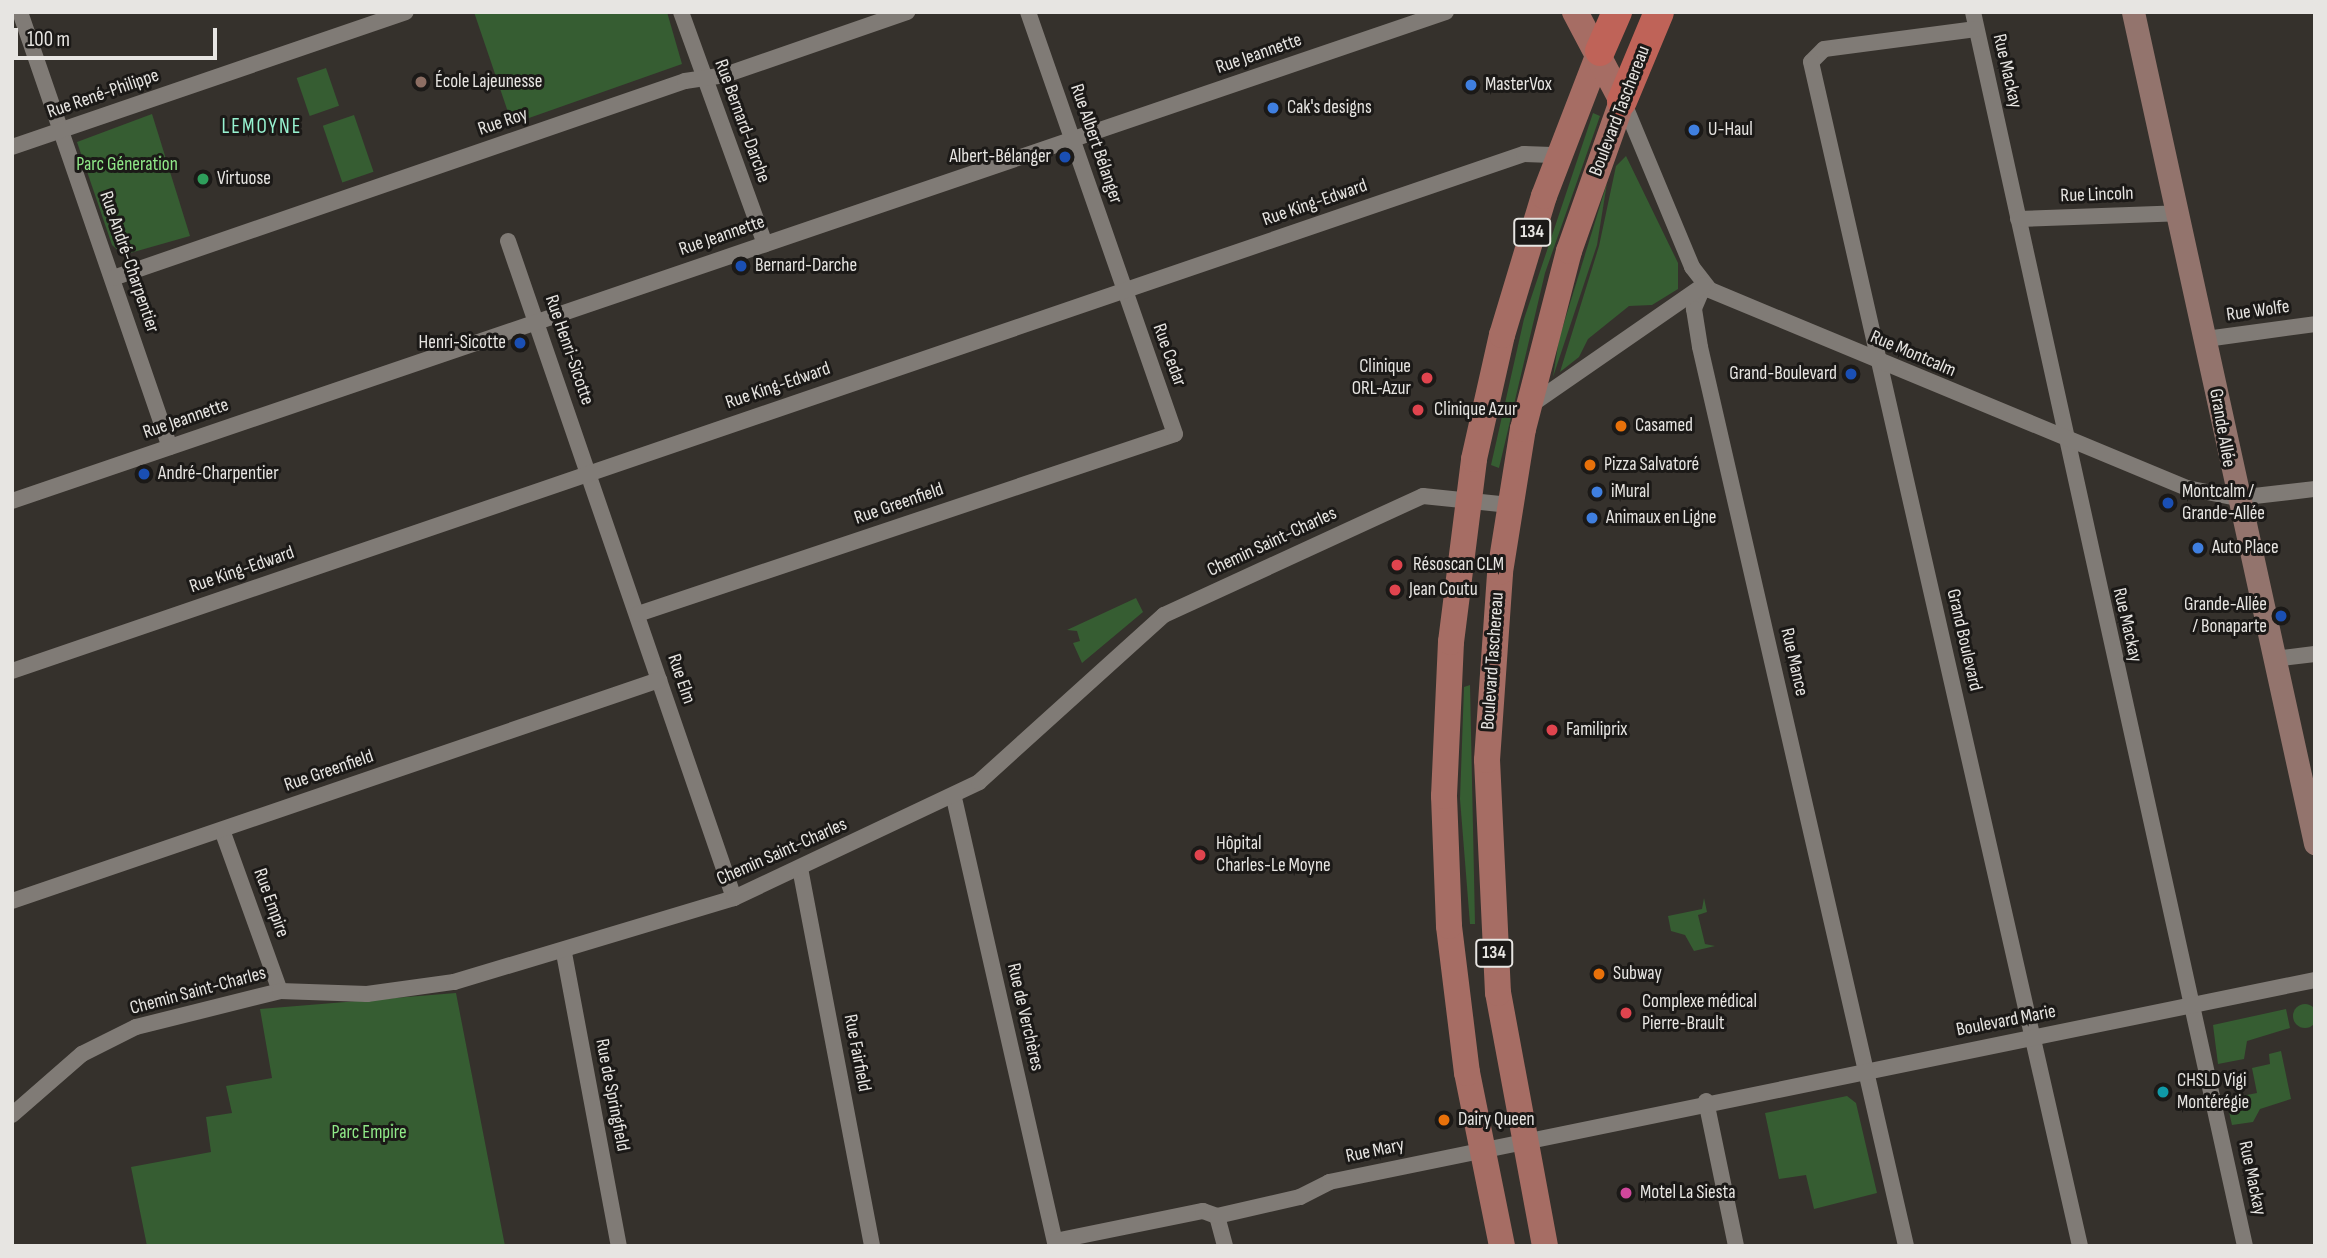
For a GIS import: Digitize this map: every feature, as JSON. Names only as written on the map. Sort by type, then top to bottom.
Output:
[{"type":"highway","name":"Boulevard Taschereau","points":[[1601,51],[1616,12]]},
{"type":"highway","name":"Boulevard Taschereau","points":[[1622,101],[1659,12]]},
{"type":"main road","points":[[1575,12],[1601,51],[1622,101]]},
{"type":"main road","name":"Grande Allée","points":[[2133,12],[2206,339],[2237,498],[2312,816],[2315,843]]},
{"type":"main road","name":"Boulevard Taschereau","points":[[1502,1246],[1481,1151],[1455,985],[1444,828],[1450,653],[1468,499],[1502,335],[1559,155],[1601,51]]},
{"type":"main road","name":"Boulevard Taschereau","points":[[1545,1246],[1522,1144],[1498,993],[1487,833],[1490,671],[1510,505],[1528,407],[1569,251],[1622,101]]},
{"type":"street","name":"Rue André-Charpentier","points":[[20,12],[170,447]]},
{"type":"street","name":"Rue René-Philippe","points":[[12,147],[406,12]]},
{"type":"street","name":"Rue Bernard-Darche","points":[[681,12],[765,244]]},
{"type":"street","name":"Rue Roy","points":[[113,278],[907,12]]},
{"type":"street","name":"Rue Albert Bélanger","points":[[1028,12],[1124,290]]},
{"type":"street","name":"Rue Jeannette","points":[[12,501],[1446,12]]},
{"type":"street","name":"Grand Boulevard","points":[[1974,20],[1824,49],[1811,62],[2080,1246]]},
{"type":"street","name":"Rue Mackay","points":[[1974,20],[2064,440],[2245,1246]]},
{"type":"street","points":[[1528,407],[1704,285],[1622,101]]},
{"type":"street","name":"Rue King-Edward","points":[[12,671],[1524,153],[1559,155]]},
{"type":"street","name":"Rue Lincoln","points":[[2018,219],[2178,213]]},
{"type":"street","name":"Rue Henri-Sicotte","points":[[508,240],[588,474]]},
{"type":"street","name":"Rue Montcalm","points":[[1704,285],[2064,440],[2187,488],[2237,498],[2315,489]]},
{"type":"street","name":"Rue Mance","points":[[1704,285],[1694,309],[1700,346],[1906,1246]]},
{"type":"street","name":"Rue Cedar","points":[[1124,290],[1175,434]]},
{"type":"street","name":"Rue Wolfe","points":[[2206,339],[2315,324]]},
{"type":"street","name":"Rue Greenfield","points":[[638,614],[1175,434]]},
{"type":"street","name":"Rue Elm","points":[[588,474],[734,898]]},
{"type":"street","name":"Chemin Saint-Charles","points":[[12,1115],[110,1037],[280,991],[367,994],[429,986],[564,953],[734,898],[954,798],[1003,764],[1155,620],[1418,498],[1468,499],[1510,505]]},
{"type":"street","points":[[2273,659],[2315,654]]},
{"type":"street","name":"Rue Greenfield","points":[[12,901],[659,680]]},
{"type":"street","name":"Rue de Verchères","points":[[954,798],[1056,1243]]},
{"type":"street","name":"Rue Empire","points":[[222,830],[280,991]]},
{"type":"street","name":"Rue Fairfield","points":[[800,868],[872,1246]]},
{"type":"street","name":"Rue de Springfield","points":[[564,953],[619,1246]]},
{"type":"street","name":"Boulevard Marie","points":[[1706,1101],[2192,1007],[2315,980]]},
{"type":"street","points":[[1706,1101],[1736,1246]]},
{"type":"street","name":"Rue Mary","points":[[1056,1243],[1203,1211],[1217,1216],[1300,1197],[1312,1186],[1522,1144],[1706,1101]]},
{"type":"street","points":[[1217,1216],[1224,1246]]},
{"type":"green space","points":[[474,12],[667,12],[682,64],[512,124]]},
{"type":"green space","points":[[326,68],[339,106],[310,116],[297,78]]},
{"type":"green space","points":[[1593,113],[1600,116],[1545,273],[1499,468],[1491,465],[1524,319]]},
{"type":"green space","name":"Parc Géneration","points":[[152,114],[190,236],[123,255],[112,245],[77,142]]},
{"type":"green space","points":[[354,115],[374,172],[342,182],[323,126]]},
{"type":"green space","points":[[1626,156],[1678,263],[1678,289],[1652,305],[1629,306],[1588,339],[1579,357],[1560,372],[1599,246],[1616,166]]},
{"type":"green space","points":[[1607,183],[1597,245],[1553,377],[1559,339]]},
{"type":"green space","points":[[1136,598],[1143,612],[1082,663],[1073,643],[1080,641],[1077,631],[1067,630]]},
{"type":"green space","points":[[1470,685],[1475,924],[1470,924],[1460,799],[1464,687]]},
{"type":"green space","points":[[1704,898],[1707,912],[1698,915],[1705,944],[1715,946],[1694,951],[1685,935],[1671,931],[1668,916],[1702,909]]},
{"type":"green space","name":"Parc Empire","points":[[456,993],[505,1246],[147,1246],[131,1167],[211,1152],[206,1117],[232,1113],[226,1086],[272,1078],[260,1009]]},
{"type":"green space","points":[[2305,1004],[2313,1008],[2317,1016],[2313,1024],[2305,1028],[2297,1024],[2293,1016],[2297,1008]]},
{"type":"green space","points":[[2286,1009],[2290,1028],[2247,1041],[2244,1059],[2218,1064],[2213,1025]]},
{"type":"green space","points":[[2281,1051],[2291,1099],[2260,1109],[2253,1122],[2232,1125],[2226,1099],[2257,1093],[2252,1068],[2270,1064],[2269,1054]]},
{"type":"green space","points":[[1847,1096],[1856,1103],[1877,1193],[1814,1209],[1806,1175],[1779,1179],[1765,1113]]},
{"type":"place","name":"École Lajeunesse","points":[[421,82]]},
{"type":"place","name":"MasterVox","points":[[1471,85]]},
{"type":"place","name":"Cak's designs","points":[[1273,108]]},
{"type":"place","name":"U-Haul","points":[[1694,130]]},
{"type":"place","name":"Albert-Bélanger","points":[[1065,157]]},
{"type":"place","name":"Virtuose","points":[[203,179]]},
{"type":"place","name":"Bernard-Darche","points":[[741,266]]},
{"type":"place","name":"Henri-Sicotte","points":[[520,343]]},
{"type":"place","name":"Grand-Boulevard","points":[[1851,374]]},
{"type":"place","name":"Clinique ORL-Azur","points":[[1427,378]]},
{"type":"place","name":"Clinique Azur","points":[[1418,410]]},
{"type":"place","name":"Casamed","points":[[1621,426]]},
{"type":"place","name":"Pizza Salvatoré","points":[[1590,465]]},
{"type":"place","name":"André-Charpentier","points":[[144,474]]},
{"type":"place","name":"iMural","points":[[1597,492]]},
{"type":"place","name":"Montcalm / Grande-Allée","points":[[2168,503]]},
{"type":"place","name":"Animaux en Ligne","points":[[1592,518]]},
{"type":"place","name":"Auto Place","points":[[2198,548]]},
{"type":"place","name":"Résoscan CLM","points":[[1397,565]]},
{"type":"place","name":"Jean Coutu","points":[[1395,590]]},
{"type":"place","name":"Grande-Allée / Bonaparte","points":[[2281,616]]},
{"type":"place","name":"Familiprix","points":[[1552,730]]},
{"type":"place","name":"Hôpital Charles-Le Moyne","points":[[1200,855]]},
{"type":"place","name":"Subway","points":[[1599,974]]},
{"type":"place","name":"Complexe médical Pierre-Brault","points":[[1626,1013]]},
{"type":"place","name":"CHSLD Vigi Montérégie","points":[[2163,1092]]},
{"type":"place","name":"Dairy Queen","points":[[1444,1120]]},
{"type":"place","name":"Motel La Siesta","points":[[1626,1193]]},
{"type":"district","name":"LEMOYNE","points":[[262,127]]}]
